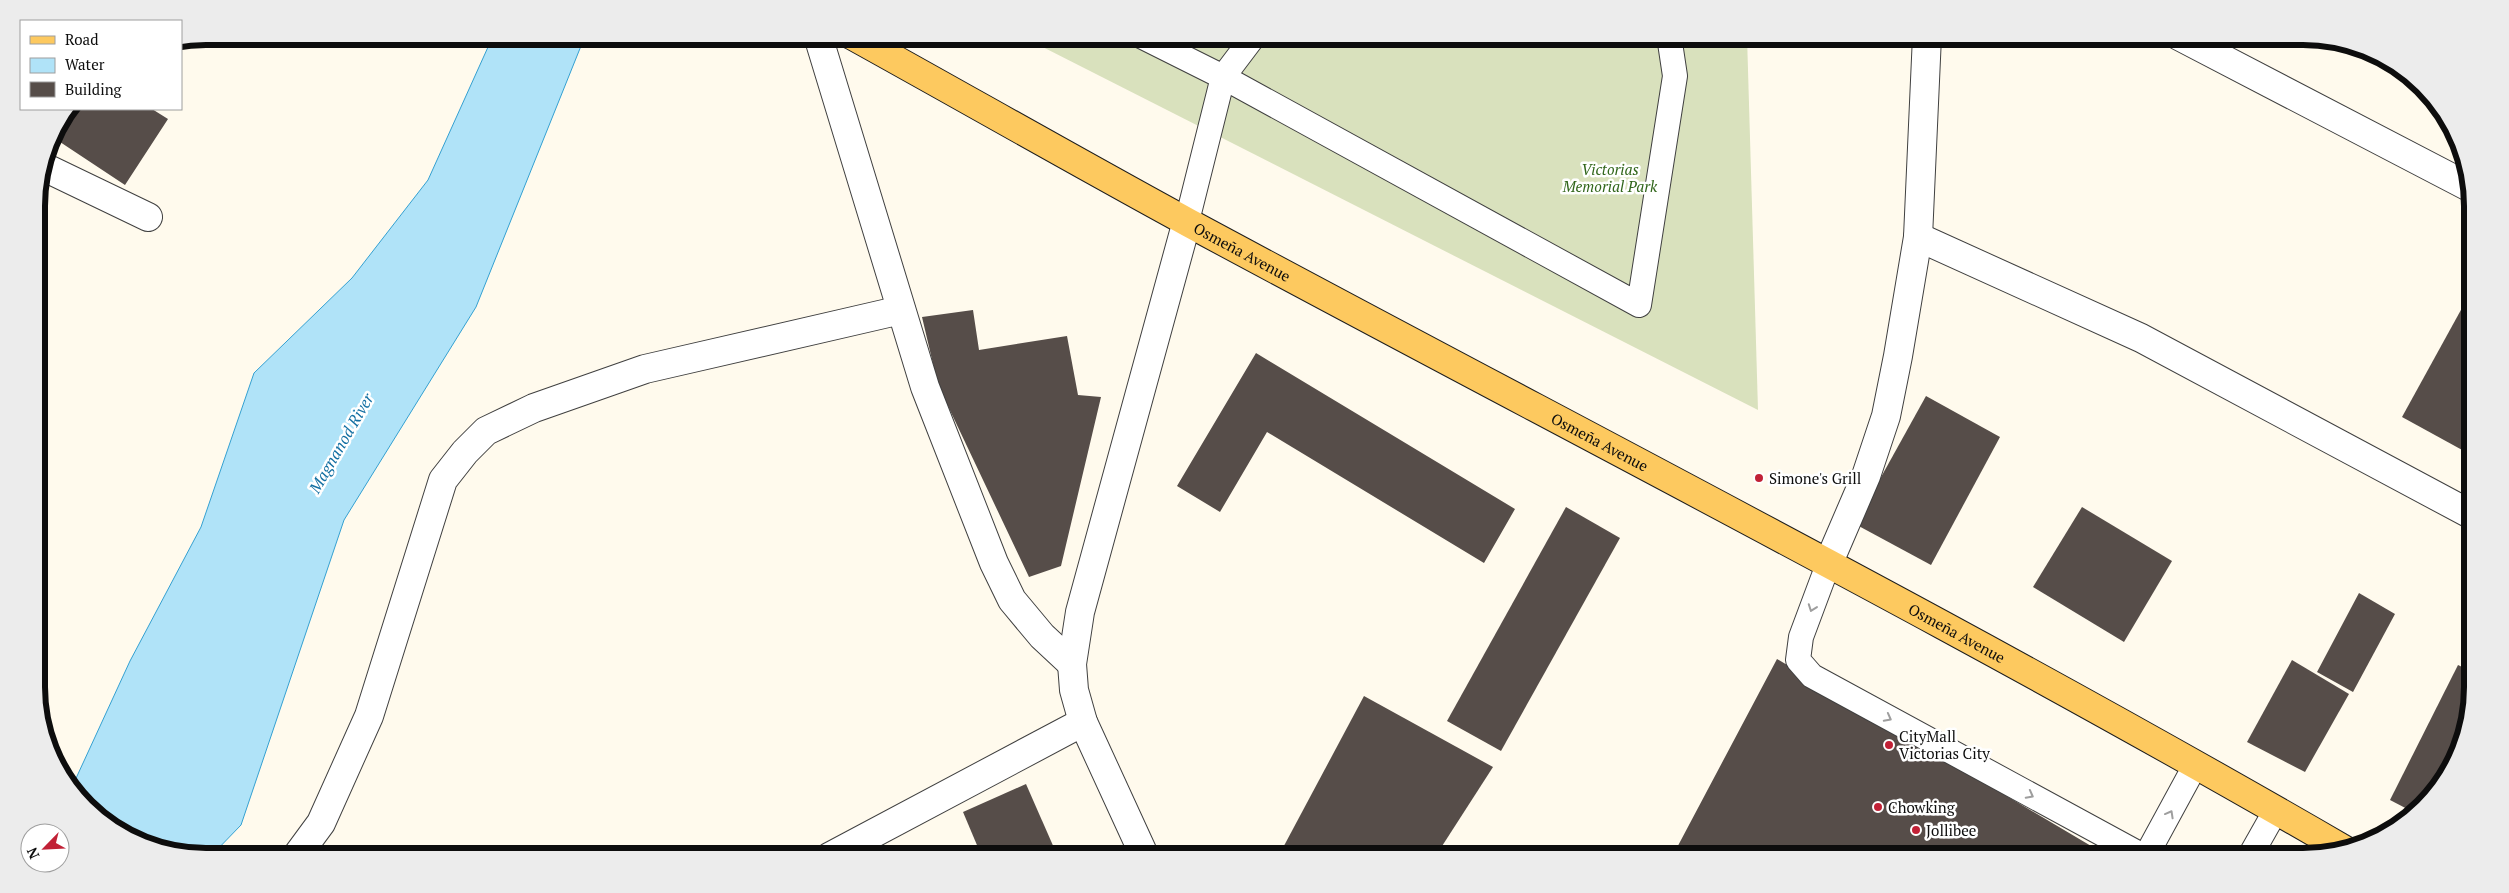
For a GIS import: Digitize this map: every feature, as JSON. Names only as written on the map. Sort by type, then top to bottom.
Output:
[{"type":"main road","name":"Osmeña Avenue","points":[[869,45],[1187,221],[1829,562],[2196,764],[2336,845]]},
{"type":"street","points":[[821,45],[925,387],[994,564],[1012,600],[1042,636],[1072,664]]},
{"type":"street","points":[[1829,562],[1866,476],[1886,416],[1918,237],[1927,45]]},
{"type":"street","points":[[2196,45],[2463,184]]},
{"type":"street","points":[[49,169],[148,217]]},
{"type":"street","points":[[1141,848],[1083,722],[1074,690],[1072,664],[1080,612],[1187,221]]},
{"type":"street","points":[[1918,237],[2141,338],[2464,511]]},
{"type":"street","points":[[303,848],[322,823],[369,716],[443,480],[465,452],[486,431],[534,408],[645,369],[901,310]]},
{"type":"street","points":[[850,848],[1083,722]]},
{"type":"lane","points":[[1159,45],[1223,78],[1639,305],[1675,76],[1670,45]]},
{"type":"lane","points":[[1187,221],[1223,78],[1247,45]]},
{"type":"lane","points":[[1829,562],[1801,638],[1798,660],[1812,676],[2130,848]]},
{"type":"lane","points":[[2149,848],[2196,764]]},
{"type":"lane","points":[[2255,848],[2276,810]]},
{"type":"green space","name":"Victorias Memorial Park","points":[[1039,45],[1747,45],[1758,410]]},
{"type":"water","name":"Magnanod River","points":[[489,45],[581,45],[476,307],[344,520],[241,825],[219,848],[174,845],[135,831],[116,821],[100,808],[75,781],[130,661],[201,527],[254,373],[352,278],[428,180]]},
{"type":"building","points":[[76,110],[154,110],[168,119],[125,185],[59,141]]},
{"type":"building","points":[[2462,308],[2464,309],[2464,451],[2402,417]]},
{"type":"building","points":[[973,310],[979,350],[1067,336],[1078,395],[1101,397],[1061,566],[1029,577],[938,385],[922,317]]},
{"type":"building","points":[[1256,353],[1515,509],[1484,563],[1267,432],[1220,512],[1177,486]]},
{"type":"building","points":[[1926,396],[2000,437],[1931,565],[1855,524]]},
{"type":"building","points":[[1566,507],[1620,538],[1501,751],[1447,721]]},
{"type":"building","points":[[2082,507],[2172,561],[2124,642],[2033,587]]},
{"type":"building","points":[[2359,593],[2395,614],[2353,692],[2317,672]]},
{"type":"building","points":[[1777,659],[2094,848],[1677,848]]},
{"type":"building","points":[[2292,660],[2349,694],[2305,772],[2247,742]]},
{"type":"building","points":[[2458,665],[2464,668],[2463,708],[2459,729],[2442,768],[2431,785],[2408,809],[2390,800]]},
{"type":"building","points":[[1364,696],[1493,767],[1441,848],[1283,848]]},
{"type":"building","points":[[1026,784],[1054,848],[978,848],[963,812]]},
{"type":"place","name":"Simone's Grill","points":[[1759,478]]},
{"type":"place","name":"CityMall Victorias City","points":[[1889,745]]},
{"type":"place","name":"Chowking","points":[[1878,807]]},
{"type":"place","name":"Jollibee","points":[[1916,830]]}]
